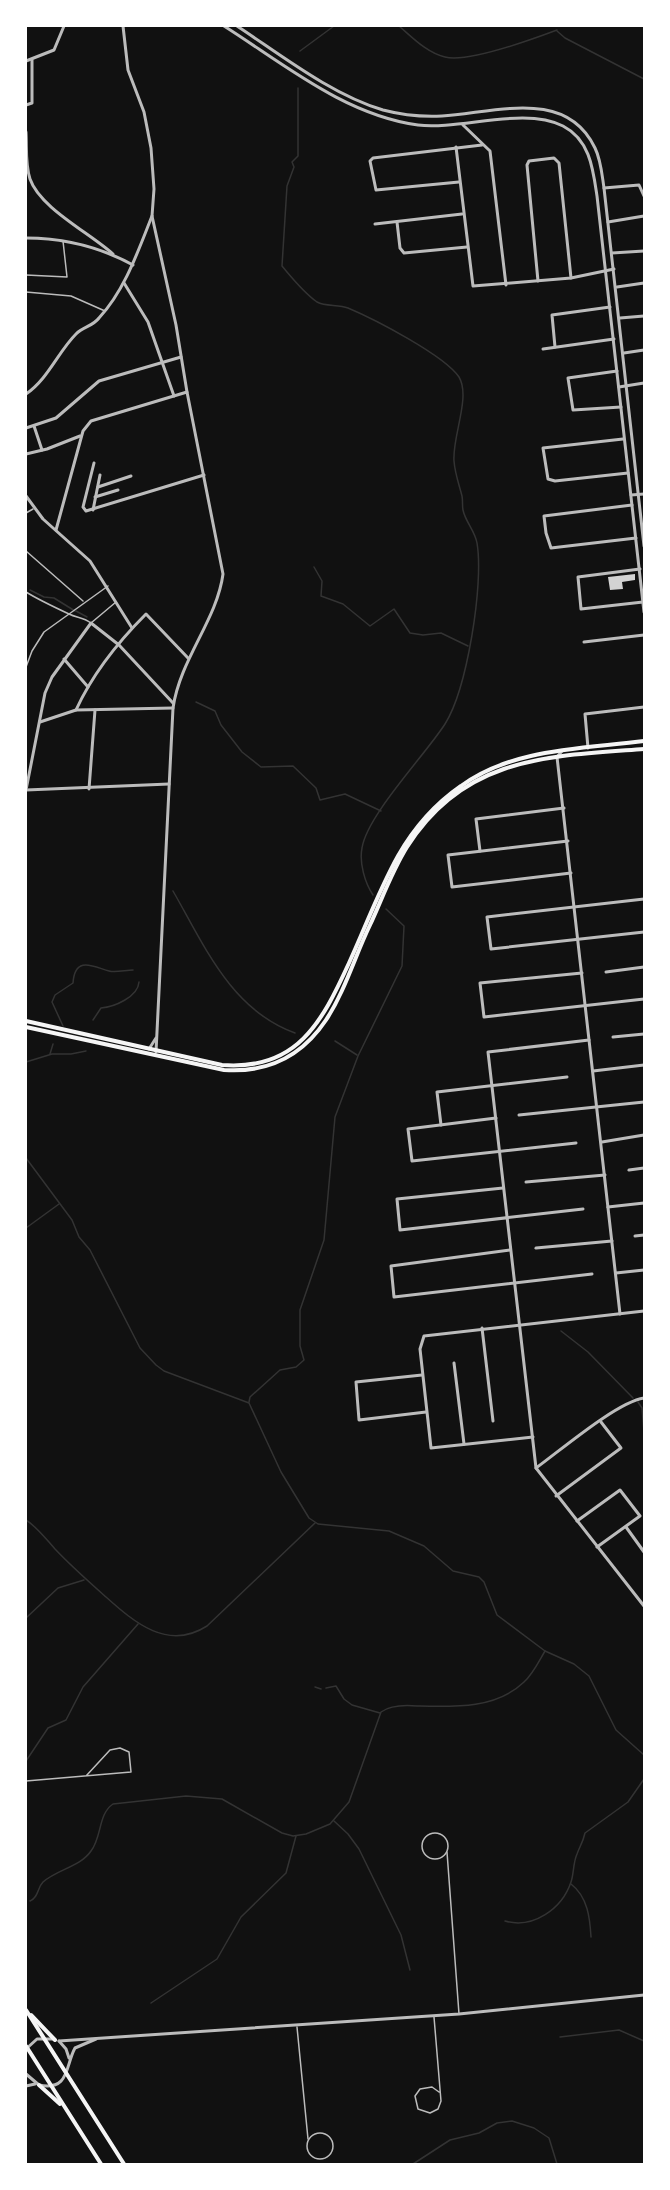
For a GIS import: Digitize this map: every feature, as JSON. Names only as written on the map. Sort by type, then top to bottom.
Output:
[{"type":"main road","points":[[26,1022],[149,1049],[156,1054],[238,1066],[269,1060],[297,1045],[326,1012],[394,863],[422,821],[446,798],[479,775],[517,759],[565,750],[644,741]]},
{"type":"main road","points":[[26,1027],[224,1070],[241,1070],[270,1065],[299,1051],[316,1035],[331,1014],[396,867],[409,844],[429,819],[464,788],[495,771],[527,761],[645,749]]},
{"type":"main road","points":[[26,2010],[124,2164]]},
{"type":"main road","points":[[26,2010],[57,2040]]},
{"type":"main road","points":[[26,2048],[100,2164]]},
{"type":"main road","points":[[37,2084],[63,2106]]},
{"type":"street","points":[[26,61],[54,50],[64,26]]},
{"type":"street","points":[[123,26],[128,70],[144,112],[151,148],[154,189],[152,216],[224,574],[218,596],[188,658],[172,708],[156,1054]]},
{"type":"street","points":[[224,26],[358,109],[407,123],[430,126],[537,119],[568,129],[582,143],[591,158],[600,216],[623,439],[645,612]]},
{"type":"street","points":[[237,26],[342,93],[382,109],[427,117],[529,107],[556,112],[576,123],[589,137],[598,157],[608,215],[642,494],[645,546]]},
{"type":"street","points":[[26,105],[32,103],[34,96],[32,60]]},
{"type":"street","points":[[463,125],[482,145],[488,148],[490,155],[506,285]]},
{"type":"street","points":[[26,132],[27,168],[33,186],[53,208],[113,254],[133,265]]},
{"type":"street","points":[[459,182],[377,190],[374,188],[372,159],[482,145]]},
{"type":"street","points":[[456,147],[473,286],[571,278],[606,273],[614,269]]},
{"type":"street","points":[[538,281],[527,165],[529,161],[541,158],[554,158],[559,163],[571,278]]},
{"type":"street","points":[[604,188],[639,185],[645,196]]},
{"type":"street","points":[[375,224],[463,214]]},
{"type":"street","points":[[600,216],[608,215]]},
{"type":"street","points":[[26,394],[76,334],[93,324],[105,311],[133,265],[152,216]]},
{"type":"street","points":[[608,222],[645,216]]},
{"type":"street","points":[[397,222],[400,248],[406,254],[467,248]]},
{"type":"street","points":[[26,238],[63,240],[113,254]]},
{"type":"street","points":[[612,254],[645,251]]},
{"type":"street","points":[[123,283],[148,322],[164,362],[174,396]]},
{"type":"street","points":[[616,286],[645,283]]},
{"type":"street","points":[[555,347],[552,315],[610,307]]},
{"type":"street","points":[[620,318],[645,316]]},
{"type":"street","points":[[543,349],[614,339]]},
{"type":"street","points":[[624,353],[645,350]]},
{"type":"street","points":[[26,428],[61,415],[99,381],[182,357]]},
{"type":"street","points":[[617,371],[568,378],[573,410],[621,406]]},
{"type":"street","points":[[619,387],[645,383]]},
{"type":"street","points":[[56,530],[81,435],[91,422],[187,392]]},
{"type":"street","points":[[34,426],[42,450]]},
{"type":"street","points":[[26,454],[81,435]]},
{"type":"street","points":[[623,439],[543,448],[545,463],[548,478],[555,481],[628,473]]},
{"type":"street","points":[[94,463],[83,507],[86,511],[204,475]]},
{"type":"street","points":[[93,510],[100,475]]},
{"type":"street","points":[[98,487],[131,476]]},
{"type":"street","points":[[95,497],[118,490]]},
{"type":"street","points":[[631,495],[642,494]]},
{"type":"street","points":[[26,496],[34,508],[90,561],[108,586],[132,628]]},
{"type":"street","points":[[632,505],[544,516],[546,533],[551,548],[636,538]]},
{"type":"street","points":[[640,569],[578,577],[581,609],[643,602]]},
{"type":"street","points":[[76,710],[88,687],[132,628],[146,614],[188,658]]},
{"type":"street","points":[[170,784],[26,790],[45,693],[64,659],[91,623],[119,645],[173,703]]},
{"type":"street","points":[[584,642],[645,635]]},
{"type":"street","points":[[64,659],[88,687]]},
{"type":"street","points":[[588,748],[585,714],[645,707]]},
{"type":"street","points":[[39,722],[76,710],[172,708]]},
{"type":"street","points":[[89,789],[95,710]]},
{"type":"street","points":[[565,750],[557,757],[565,808],[620,1314]]},
{"type":"street","points":[[480,851],[476,819],[565,808]]},
{"type":"street","points":[[568,841],[448,855],[452,887],[571,873]]},
{"type":"street","points":[[645,899],[487,917],[491,949],[645,932]]},
{"type":"street","points":[[606,972],[645,967]]},
{"type":"street","points":[[582,973],[480,983],[484,1017],[645,999]]},
{"type":"street","points":[[613,1037],[645,1034]]},
{"type":"street","points":[[149,1049],[156,1036]]},
{"type":"street","points":[[589,1040],[488,1052],[536,1468],[645,1606]]},
{"type":"street","points":[[593,1071],[645,1065]]},
{"type":"street","points":[[441,1125],[437,1092],[567,1077]]},
{"type":"street","points":[[519,1115],[645,1102]]},
{"type":"street","points":[[496,1118],[408,1129],[412,1161],[576,1143]]},
{"type":"street","points":[[601,1142],[645,1135]]},
{"type":"street","points":[[629,1170],[645,1168]]},
{"type":"street","points":[[526,1182],[605,1175]]},
{"type":"street","points":[[503,1188],[397,1199],[400,1230],[583,1209]]},
{"type":"street","points":[[608,1207],[645,1203]]},
{"type":"street","points":[[635,1236],[645,1235]]},
{"type":"street","points":[[536,1248],[612,1241]]},
{"type":"street","points":[[510,1250],[391,1266],[394,1297],[592,1274]]},
{"type":"street","points":[[616,1273],[645,1270]]},
{"type":"street","points":[[533,1437],[430,1448],[420,1349],[424,1336],[645,1311]]},
{"type":"street","points":[[482,1328],[493,1421]]},
{"type":"street","points":[[454,1363],[464,1444]]},
{"type":"street","points":[[422,1375],[356,1382],[359,1420],[427,1412]]},
{"type":"street","points":[[536,1468],[601,1422],[636,1400],[645,1398]]},
{"type":"street","points":[[556,1496],[621,1448],[601,1422]]},
{"type":"street","points":[[577,1521],[620,1490],[640,1516],[597,1547]]},
{"type":"street","points":[[626,1527],[645,1552]]},
{"type":"street","points":[[26,2048],[43,2038],[57,2040],[297,2026],[459,2014],[645,1995]]},
{"type":"street","points":[[26,2086],[50,2085],[66,2074],[78,2046],[100,2037]]},
{"type":"street","points":[[57,2040],[66,2049],[70,2063]]},
{"type":"street","points":[[26,2074],[37,2084]]},
{"type":"lane","points":[[26,275],[67,277],[63,240]]},
{"type":"lane","points":[[26,292],[71,296],[105,311]]},
{"type":"lane","points":[[26,513],[34,508]]},
{"type":"lane","points":[[26,551],[85,603]]},
{"type":"lane","points":[[26,667],[32,651],[44,632],[108,586]]},
{"type":"lane","points":[[26,592],[70,615],[81,616],[91,623],[116,601]]},
{"type":"lane","points":[[26,1781],[86,1776],[131,1772],[131,1756],[125,1749],[110,1750],[86,1776]]},
{"type":"lane","points":[[447,1852],[440,1858],[431,1858],[423,1849],[423,1840],[429,1834],[441,1834],[448,1844],[459,2014]]},
{"type":"lane","points":[[434,2016],[441,2101],[438,2109],[426,2113],[418,2109],[415,2101],[420,2089],[428,2087],[439,2092]]},
{"type":"lane","points":[[297,2026],[308,2139],[306,2148],[314,2159],[323,2160],[330,2155],[333,2147],[328,2135],[315,2134],[308,2139]]},
{"type":"building","points":[[635,574],[635,580],[622,582],[623,589],[610,590],[608,577]]},
{"type":"waterway","points":[[300,51],[334,26]]},
{"type":"waterway","points":[[399,26],[432,52],[455,58],[501,49],[557,30]]},
{"type":"waterway","points":[[557,31],[565,38],[644,79]]},
{"type":"waterway","points":[[298,88],[298,156],[292,162],[294,167],[287,186],[282,266],[317,302],[348,308],[374,320],[439,358],[459,377],[463,395],[454,451],[455,466],[464,514],[477,543],[479,561],[472,636],[453,708],[436,737],[385,802],[366,834],[361,860],[367,885],[373,895]]},
{"type":"waterway","points":[[314,567],[322,581],[321,596],[343,604],[370,626],[394,609],[410,633],[423,635],[441,633],[468,646]]},
{"type":"waterway","points":[[30,590],[44,597],[54,598],[75,611]]},
{"type":"waterway","points":[[76,611],[87,617]]},
{"type":"waterway","points":[[196,702],[215,711],[221,725],[242,752],[261,767],[293,766],[316,788],[320,800],[345,794],[381,811]]},
{"type":"waterway","points":[[173,891],[208,954],[236,992],[253,1009],[273,1023],[295,1033]]},
{"type":"waterway","points":[[249,1402],[250,1397],[280,1370],[296,1367],[304,1360],[300,1346],[300,1310],[324,1240],[335,1117],[358,1056],[402,966],[404,926],[386,909]]},
{"type":"waterway","points":[[63,1026],[52,1002],[55,995],[73,983],[77,969],[86,965],[111,972],[133,970]]},
{"type":"waterway","points":[[93,1020],[101,1008],[112,1006],[130,997],[139,982]]},
{"type":"waterway","points":[[335,1041],[357,1055]]},
{"type":"waterway","points":[[50,1054],[53,1044]]},
{"type":"waterway","points":[[26,1062],[52,1054],[86,1051]]},
{"type":"waterway","points":[[26,1158],[72,1220],[79,1237],[90,1250],[140,1348],[164,1371],[249,1403],[281,1472],[309,1518],[318,1524],[389,1531],[424,1546],[453,1571],[479,1577],[484,1582],[497,1615],[545,1651],[574,1664],[589,1676],[616,1730],[644,1755]]},
{"type":"waterway","points":[[26,1228],[59,1204]]},
{"type":"waterway","points":[[561,1331],[588,1352],[633,1398]]},
{"type":"waterway","points":[[638,1402],[642,1408],[644,1432]]},
{"type":"waterway","points":[[26,1520],[117,1607],[153,1631],[179,1636],[193,1633],[207,1626],[315,1523]]},
{"type":"waterway","points":[[26,1618],[58,1588],[84,1580]]},
{"type":"waterway","points":[[26,1761],[48,1728],[66,1720],[83,1687],[138,1624]]},
{"type":"waterway","points":[[30,1901],[35,1897],[43,1882],[81,1861],[91,1851],[102,1820],[108,1808],[113,1804],[186,1796],[222,1799],[282,1833],[293,1836],[306,1834],[330,1824],[349,1802],[381,1712],[403,1706],[460,1706],[488,1702],[513,1691],[527,1679],[545,1651]]},
{"type":"waterway","points":[[326,1688],[336,1686],[344,1699],[352,1705],[380,1713]]},
{"type":"waterway","points":[[315,1687],[321,1689]]},
{"type":"waterway","points":[[505,1921],[516,1923],[536,1919],[545,1915],[561,1901],[571,1882],[576,1857],[585,1833],[628,1802],[644,1779]]},
{"type":"waterway","points":[[334,1821],[359,1849],[401,1935],[410,1970]]},
{"type":"waterway","points":[[151,2003],[217,1959],[241,1917],[286,1873],[296,1836]]},
{"type":"waterway","points":[[571,1884],[585,1902],[591,1937]]},
{"type":"waterway","points":[[560,2037],[619,2030],[644,2041]]},
{"type":"waterway","points":[[413,2164],[450,2140],[479,2133],[497,2123],[512,2121],[534,2128],[549,2138],[557,2164]]}]
